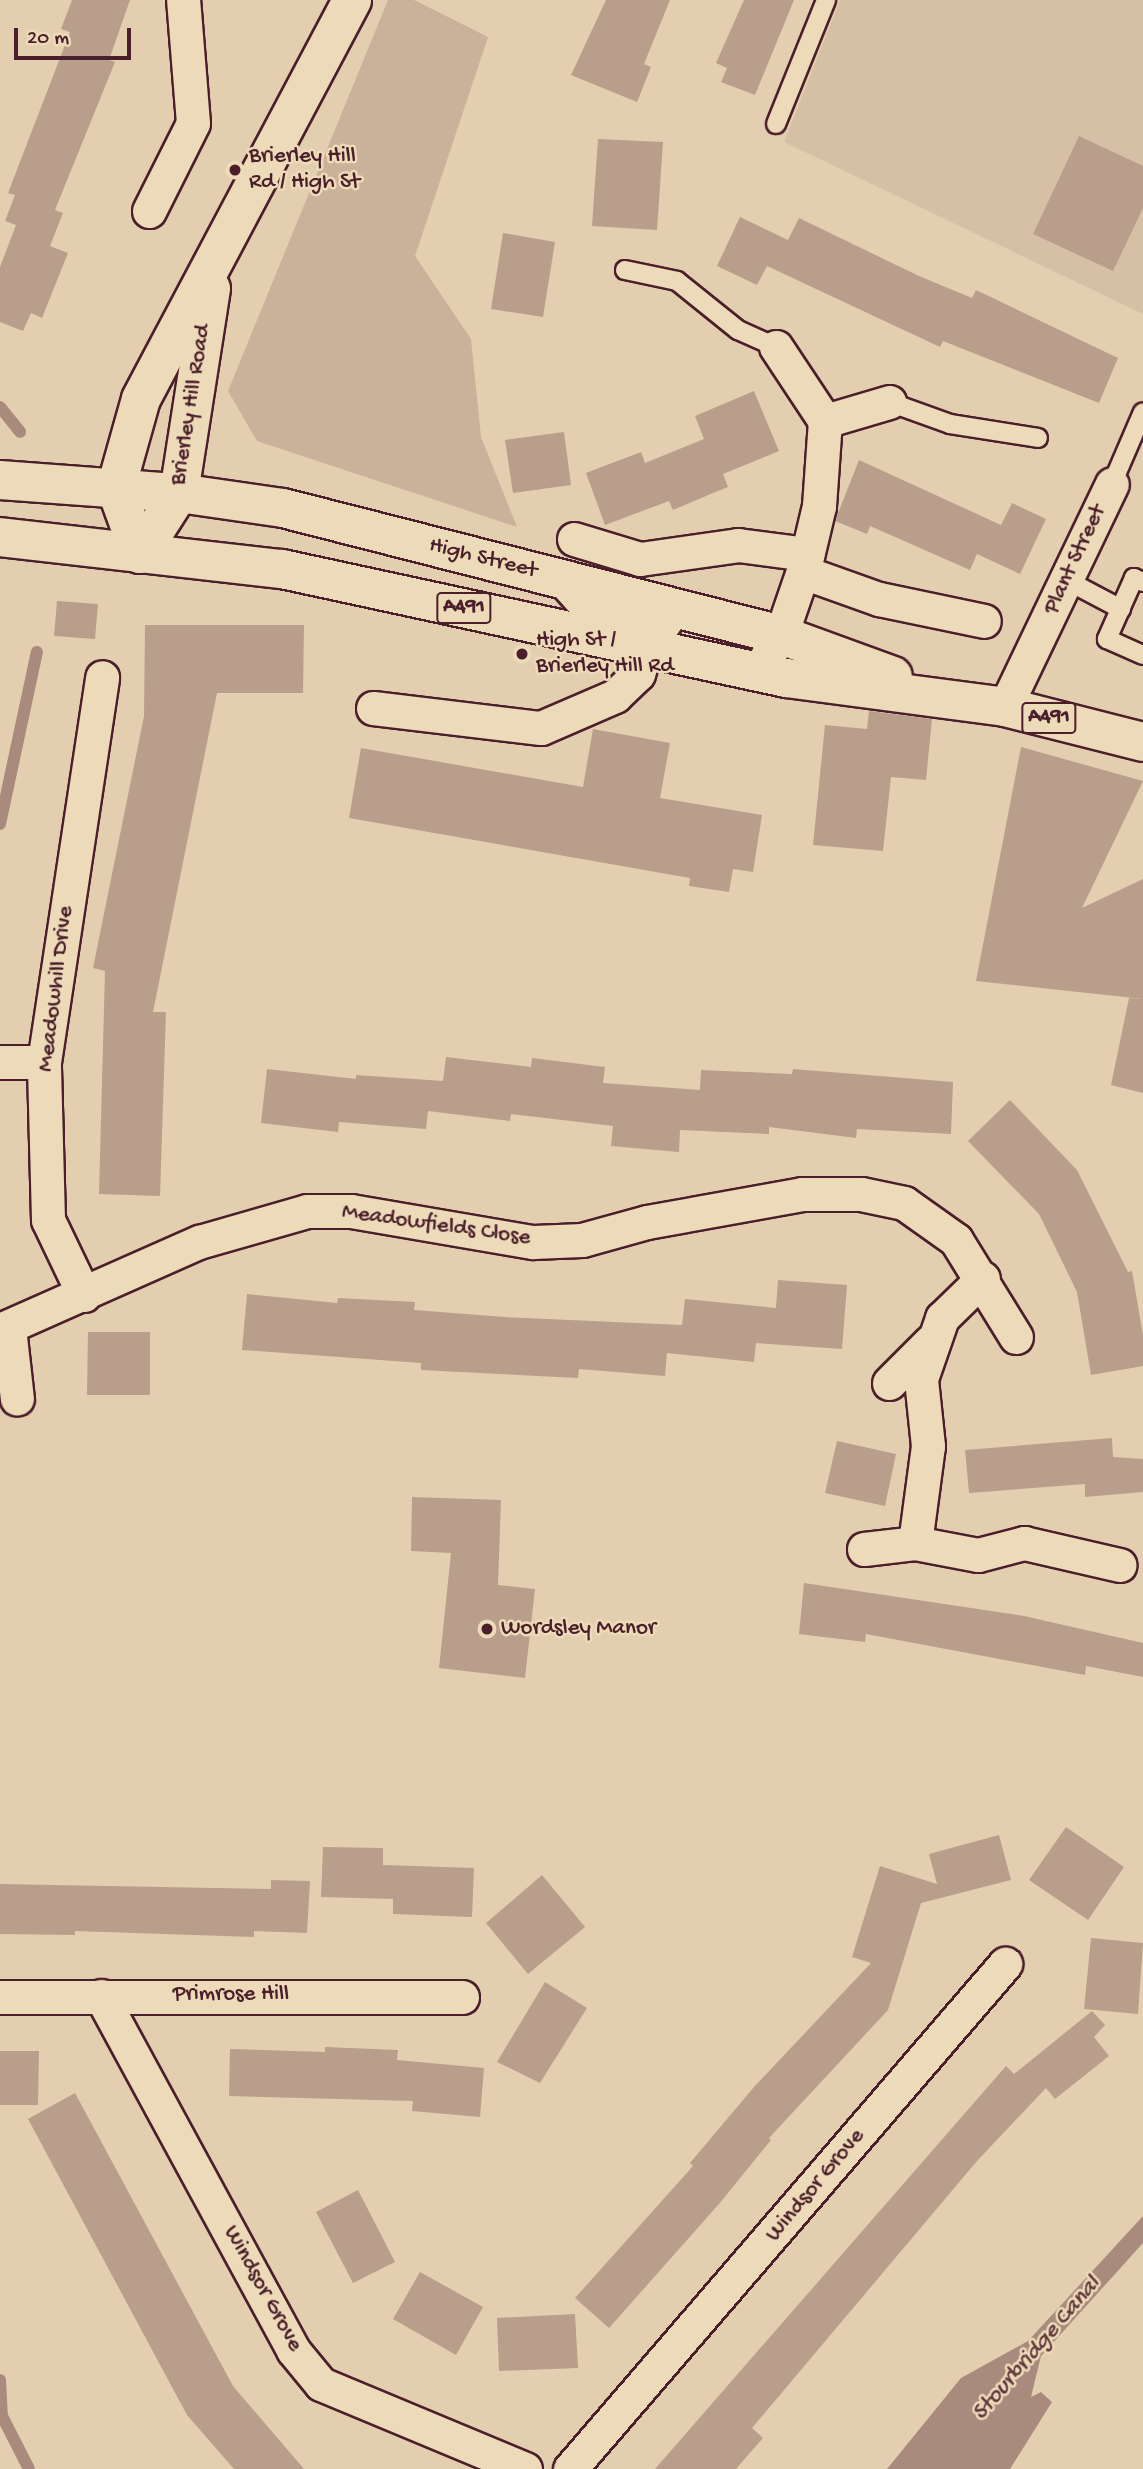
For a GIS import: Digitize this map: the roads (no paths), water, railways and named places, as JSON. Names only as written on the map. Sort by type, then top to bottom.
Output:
[{"type":"main road","name":"Brierley Hill Road","points":[[116,488],[127,437],[149,379],[214,265],[352,0]]},
{"type":"main road","name":"Brierley Hill Road","points":[[140,554],[179,493],[214,265]]},
{"type":"main road","name":"High Street","points":[[0,480],[179,493],[282,508],[781,635],[954,698]]},
{"type":"main road","points":[[116,488],[140,554]]},
{"type":"main road","name":"High Street","points":[[0,537],[282,569],[755,672],[1005,707],[1143,742]]},
{"type":"street","points":[[149,211],[192,123],[183,0]]},
{"type":"street","points":[[755,672],[781,635],[805,563],[819,506],[825,421],[776,347]]},
{"type":"street","points":[[825,421],[889,402]]},
{"type":"street","name":"Plant Street","points":[[1005,707],[1068,581],[1112,484]]},
{"type":"street","points":[[574,539],[640,559],[738,545],[805,563],[879,599],[984,621]]},
{"type":"street","points":[[562,579],[588,608],[633,621],[646,648]]},
{"type":"street","points":[[373,708],[541,728],[615,696],[638,674],[646,648],[675,608]]},
{"type":"street","points":[[781,635],[786,656],[817,665],[835,684]]},
{"type":"street","name":"Meadowhill Drive","points":[[84,1295],[48,1220],[44,1062],[102,677]]},
{"type":"street","points":[[0,1062],[44,1062]]},
{"type":"street","name":"Meadowfields Close","points":[[5,1329],[199,1242],[307,1210],[351,1211],[533,1242],[582,1240],[647,1222],[802,1194],[860,1194],[904,1203],[956,1240],[983,1278],[1016,1337]]},
{"type":"street","points":[[915,1543],[928,1446],[921,1379],[942,1318],[983,1278]]},
{"type":"street","points":[[5,1329],[17,1399]]},
{"type":"street","points":[[889,1383],[935,1336]]},
{"type":"street","points":[[864,1549],[915,1543],[978,1555],[1024,1543],[1119,1565]]},
{"type":"street","name":"Windsor Grove","points":[[570,2469],[1005,1964]]},
{"type":"street","name":"Windsor Grove","points":[[101,1996],[293,2350],[321,2384],[525,2469]]},
{"type":"street","name":"Primrose Hill","points":[[0,1997],[462,1997]]},
{"type":"lane","points":[[776,124],[826,0]]},
{"type":"lane","points":[[625,270],[677,281],[738,330],[776,347]]},
{"type":"lane","points":[[889,402],[950,424],[1038,439]]},
{"type":"lane","name":"Plant Street","points":[[1112,484],[1143,412]]},
{"type":"lane","points":[[1143,582],[1134,578],[1107,639],[1143,655]]},
{"type":"lane","points":[[1068,581],[1121,609]]},
{"type":"water","name":"Stourbridge Canal","points":[[1143,2216],[1143,2243],[1041,2356],[1031,2397],[1041,2392],[1052,2402],[1010,2469],[887,2469],[961,2378],[1028,2341]]},
{"type":"waterway","points":[[0,407],[20,432]]},
{"type":"waterway","points":[[0,824],[37,652]]},
{"type":"waterway","points":[[0,2380],[2,2416],[29,2469]]},
{"type":"place","name":"Brierley Hill Rd / High St","points":[[235,170]]},
{"type":"place","name":"High St / Brierley Hill Rd","points":[[522,654]]},
{"type":"place","name":"Wordsley Manor","points":[[487,1629]]}]
